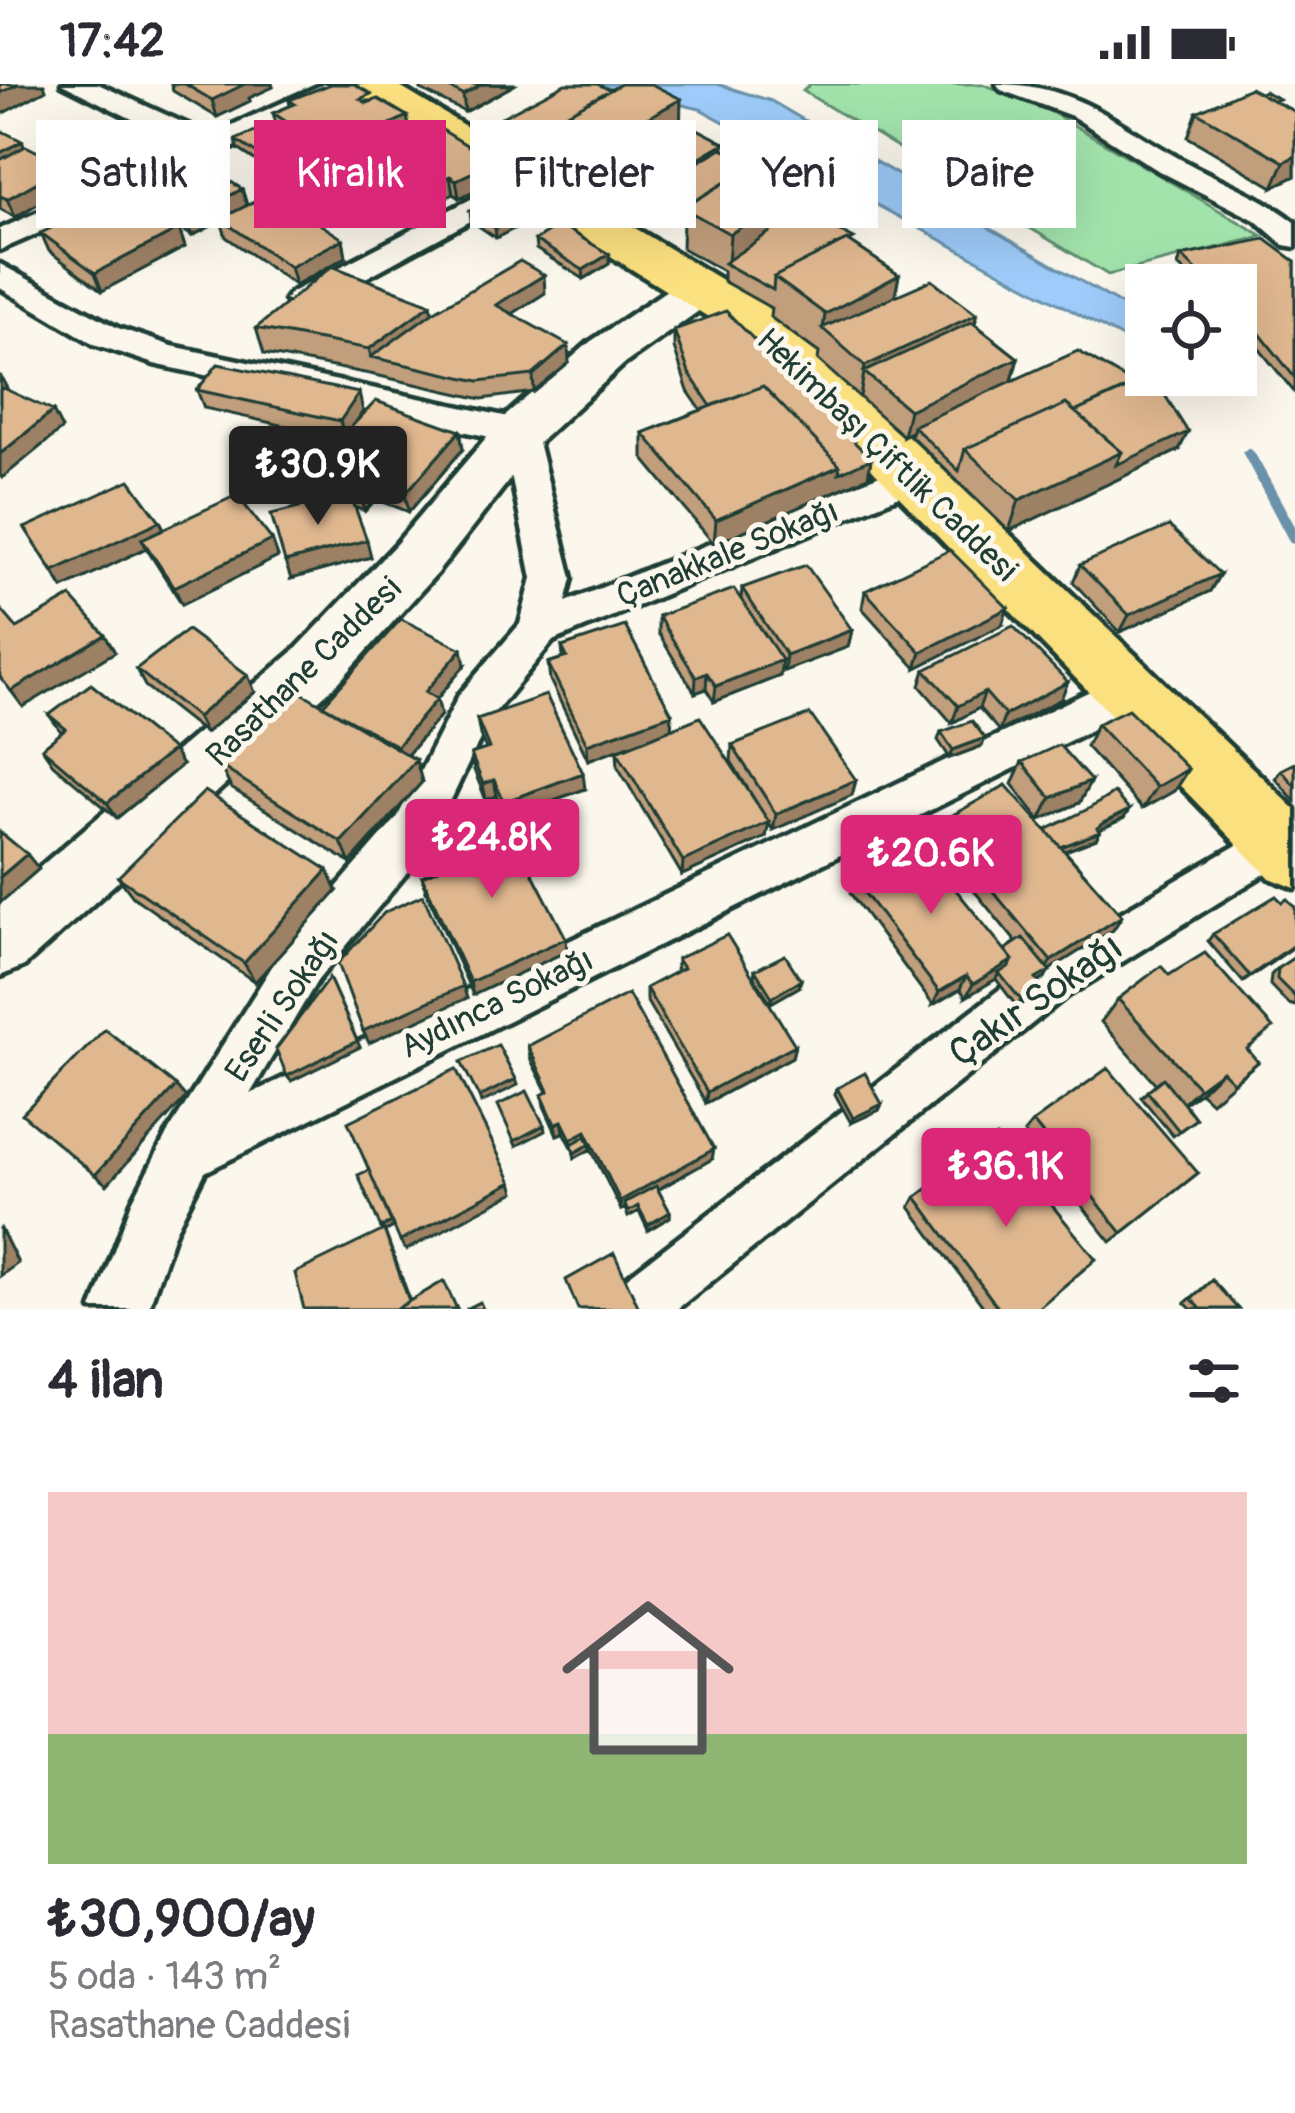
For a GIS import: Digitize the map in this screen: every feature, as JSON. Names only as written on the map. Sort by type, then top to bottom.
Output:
[{"type":"main road","name":"Hekimbaşı Çiftlik Caddesi","points":[[365,84],[470,147]]},
{"type":"main road","name":"Hekimbaşı Çiftlik Caddesi","points":[[600,228],[747,318],[787,350],[1288,848]]},
{"type":"street","points":[[76,84],[154,120]]},
{"type":"street","points":[[230,139],[347,84]]},
{"type":"street","points":[[1011,84],[1082,110],[1169,165],[1281,210],[1295,238]]},
{"type":"street","points":[[274,317],[470,210]]},
{"type":"street","points":[[0,241],[36,225]]},
{"type":"street","points":[[0,274],[106,336],[166,356],[520,430]]},
{"type":"street","name":"Rasathane Caddesi","points":[[0,944],[317,666],[417,558],[520,430],[607,353],[698,290]]},
{"type":"street","name":"Eserli Sokağı","points":[[120,1309],[151,1220],[186,1153],[300,965],[413,832],[474,707],[538,630],[552,578],[520,430]]},
{"type":"street","name":"Çanakkale Sokağı","points":[[538,630],[915,475]]},
{"type":"street","name":"Aydınca Sokağı","points":[[186,1153],[1128,692]]},
{"type":"street","name":"Çakır Sokağı","points":[[632,1309],[1047,982],[1288,848]]},
{"type":"green space","points":[[811,84],[982,84],[1036,103],[1065,120],[902,120],[902,151],[878,136],[878,120],[851,120],[803,91]]},
{"type":"green space","points":[[1076,126],[1263,236],[1152,264],[1125,264],[1125,271],[1108,275],[1030,228],[1076,228]]},
{"type":"water","points":[[591,84],[717,84],[771,101],[804,120],[720,120],[700,109]]},
{"type":"water","points":[[878,163],[902,177],[902,219],[878,206]]},
{"type":"water","points":[[919,228],[989,228],[1125,307],[1125,340]]},
{"type":"building","points":[[185,84],[245,84],[212,100]]},
{"type":"building","points":[[331,84],[354,84],[371,94],[360,99],[367,103],[378,99],[407,116],[399,120],[284,120],[273,113],[295,104],[289,100]]},
{"type":"building","points":[[441,84],[482,84],[463,95]]},
{"type":"building","points":[[565,84],[597,84],[610,90],[555,120],[502,117]]},
{"type":"building","points":[[621,84],[651,84],[681,99],[644,120],[555,120]]},
{"type":"building","points":[[1250,88],[1295,112],[1295,156],[1284,162],[1197,112]]},
{"type":"building","points":[[696,128],[720,141],[696,159]]},
{"type":"building","points":[[0,130],[22,141],[0,153]]},
{"type":"building","points":[[254,132],[254,152],[236,140]]},
{"type":"building","points":[[446,132],[470,147],[470,173],[456,180],[446,178]]},
{"type":"building","points":[[26,146],[36,151],[36,183],[7,199],[0,196],[0,160]]},
{"type":"building","points":[[720,149],[720,186],[696,200],[696,163]]},
{"type":"building","points":[[720,186],[720,228],[739,228],[730,234],[696,215],[696,200]]},
{"type":"building","points":[[254,202],[254,228],[326,228],[343,239],[290,267],[230,226],[230,214]]},
{"type":"building","points":[[51,228],[179,229],[95,273],[41,233]]},
{"type":"building","points":[[555,228],[565,228],[609,254],[583,270],[535,240]]},
{"type":"building","points":[[776,228],[833,228],[854,239],[774,277],[773,290],[724,263]]},
{"type":"building","points":[[1265,239],[1295,261],[1295,378],[1257,330],[1257,264],[1190,264],[1181,256]]},
{"type":"building","points":[[847,240],[899,275],[825,314],[774,277]]},
{"type":"building","points":[[520,261],[544,275],[496,305],[568,345],[533,375],[479,381],[371,357],[433,312]]},
{"type":"building","points":[[332,266],[431,304],[369,349],[256,328]]},
{"type":"building","points":[[932,280],[977,314],[865,366],[822,328]]},
{"type":"building","points":[[726,311],[871,459],[839,473],[840,466],[763,386],[711,406],[689,373],[674,330]]},
{"type":"building","points":[[972,322],[1018,358],[909,410],[864,372]]},
{"type":"building","points":[[1078,351],[1125,379],[1125,390],[1075,412],[1066,404],[965,449],[959,471],[913,426]]},
{"type":"building","points":[[218,364],[359,393],[340,421],[197,390]]},
{"type":"building","points":[[763,386],[840,466],[716,520],[643,433]]},
{"type":"building","points":[[1125,389],[1125,396],[1166,396],[1188,432],[1116,465],[1122,452],[1075,412]]},
{"type":"building","points":[[0,390],[53,411],[0,454]]},
{"type":"building","points":[[376,401],[460,431],[405,494],[372,481],[360,494],[307,473]]},
{"type":"building","points":[[1066,404],[1122,452],[1019,500],[965,449]]},
{"type":"building","points":[[130,480],[160,521],[53,571],[25,528]]},
{"type":"building","points":[[350,494],[367,540],[285,562],[271,514]]},
{"type":"building","points":[[237,495],[272,540],[174,587],[142,539]]},
{"type":"building","points":[[1169,526],[1220,574],[1129,615],[1080,565]]},
{"type":"building","points":[[950,550],[1008,608],[921,652],[865,591]]},
{"type":"building","points":[[806,565],[852,630],[786,655],[742,588]]},
{"type":"building","points":[[734,589],[782,660],[716,686],[707,673],[696,677],[658,616]]},
{"type":"building","points":[[71,597],[105,635],[11,691],[0,677],[0,608],[17,628]]},
{"type":"building","points":[[401,619],[462,649],[425,692],[437,699],[397,746],[323,705]]},
{"type":"building","points":[[625,626],[672,714],[587,744],[548,663],[567,657],[562,647]]},
{"type":"building","points":[[1013,626],[1068,682],[1005,715],[985,692],[958,706],[925,670]]},
{"type":"building","points":[[187,630],[248,675],[197,717],[136,669]]},
{"type":"building","points":[[91,684],[173,750],[107,803],[42,748],[66,729],[49,715]]},
{"type":"building","points":[[297,690],[416,760],[341,842],[220,766]]},
{"type":"building","points":[[546,695],[583,773],[504,802],[494,780],[483,784],[471,754],[489,748],[477,719]]},
{"type":"building","points":[[1128,709],[1188,769],[1156,787],[1097,724]]},
{"type":"building","points":[[810,714],[856,780],[776,814],[732,745]]},
{"type":"building","points":[[700,717],[769,822],[683,861],[617,751]]},
{"type":"building","points":[[972,721],[985,738],[953,750],[941,732]]},
{"type":"building","points":[[1059,745],[1091,781],[1051,798],[1022,762]]},
{"type":"building","points":[[1295,763],[1295,786],[1281,770]]},
{"type":"building","points":[[1006,785],[1122,916],[1051,961],[937,824]]},
{"type":"building","points":[[205,791],[328,870],[244,963],[118,877]]},
{"type":"building","points":[[1114,793],[1129,810],[1103,823],[1097,828],[1100,832],[1061,847],[1046,830],[1090,808]]},
{"type":"building","points":[[502,814],[566,938],[470,982],[422,876],[467,857],[455,834]]},
{"type":"building","points":[[0,832],[27,854],[0,877]]},
{"type":"building","points":[[913,837],[1013,960],[973,984],[966,976],[939,992],[854,879],[881,864],[875,857]]},
{"type":"building","points":[[423,895],[463,986],[363,1031],[338,963],[385,912]]},
{"type":"building","points":[[1276,896],[1295,907],[1295,944],[1250,976],[1213,934]]},
{"type":"building","points":[[727,935],[795,1045],[707,1092],[646,988],[683,968],[677,959]]},
{"type":"building","points":[[1023,938],[1050,971],[1036,979],[1041,986],[1021,1000],[999,973],[1013,960],[1005,950]]},
{"type":"building","points":[[1205,953],[1273,1028],[1247,1049],[1258,1062],[1233,1082],[1222,1071],[1199,1088],[1118,999],[1161,966],[1169,975]]},
{"type":"building","points":[[785,955],[801,980],[772,997],[755,970]]},
{"type":"building","points":[[1293,958],[1295,997],[1277,979],[1278,968]]},
{"type":"building","points":[[329,978],[357,1041],[287,1076],[276,1049]]},
{"type":"building","points":[[628,994],[714,1149],[620,1201],[586,1131],[571,1139],[562,1121],[555,1124],[542,1095],[549,1091],[528,1046]]},
{"type":"building","points":[[105,1029],[176,1086],[95,1175],[22,1114]]},
{"type":"building","points":[[498,1045],[516,1079],[479,1097],[461,1062]]},
{"type":"building","points":[[1108,1068],[1198,1173],[1122,1233],[1033,1122]]},
{"type":"building","points":[[456,1069],[512,1182],[400,1241],[348,1122]]},
{"type":"building","points":[[865,1073],[882,1104],[853,1118],[837,1088]]},
{"type":"building","points":[[1163,1078],[1196,1119],[1179,1131],[1147,1091]]},
{"type":"building","points":[[527,1091],[544,1125],[514,1141],[498,1105]]},
{"type":"building","points":[[586,1136],[590,1144],[574,1153],[572,1144]]},
{"type":"building","points":[[996,1137],[1096,1259],[1037,1309],[999,1309],[916,1197]]},
{"type":"building","points":[[369,1170],[391,1222],[381,1228],[358,1175]]},
{"type":"building","points":[[656,1186],[670,1212],[648,1225],[638,1206],[628,1212],[624,1203]]},
{"type":"building","points":[[384,1230],[409,1301],[396,1309],[304,1309],[295,1273]]},
{"type":"building","points":[[614,1253],[639,1308],[578,1309],[566,1280]]},
{"type":"building","points":[[1212,1280],[1238,1309],[1201,1309],[1192,1299]]},
{"type":"building","points":[[444,1281],[457,1309],[396,1309]]},
{"type":"waterway","points":[[1248,452],[1295,539]]}]
